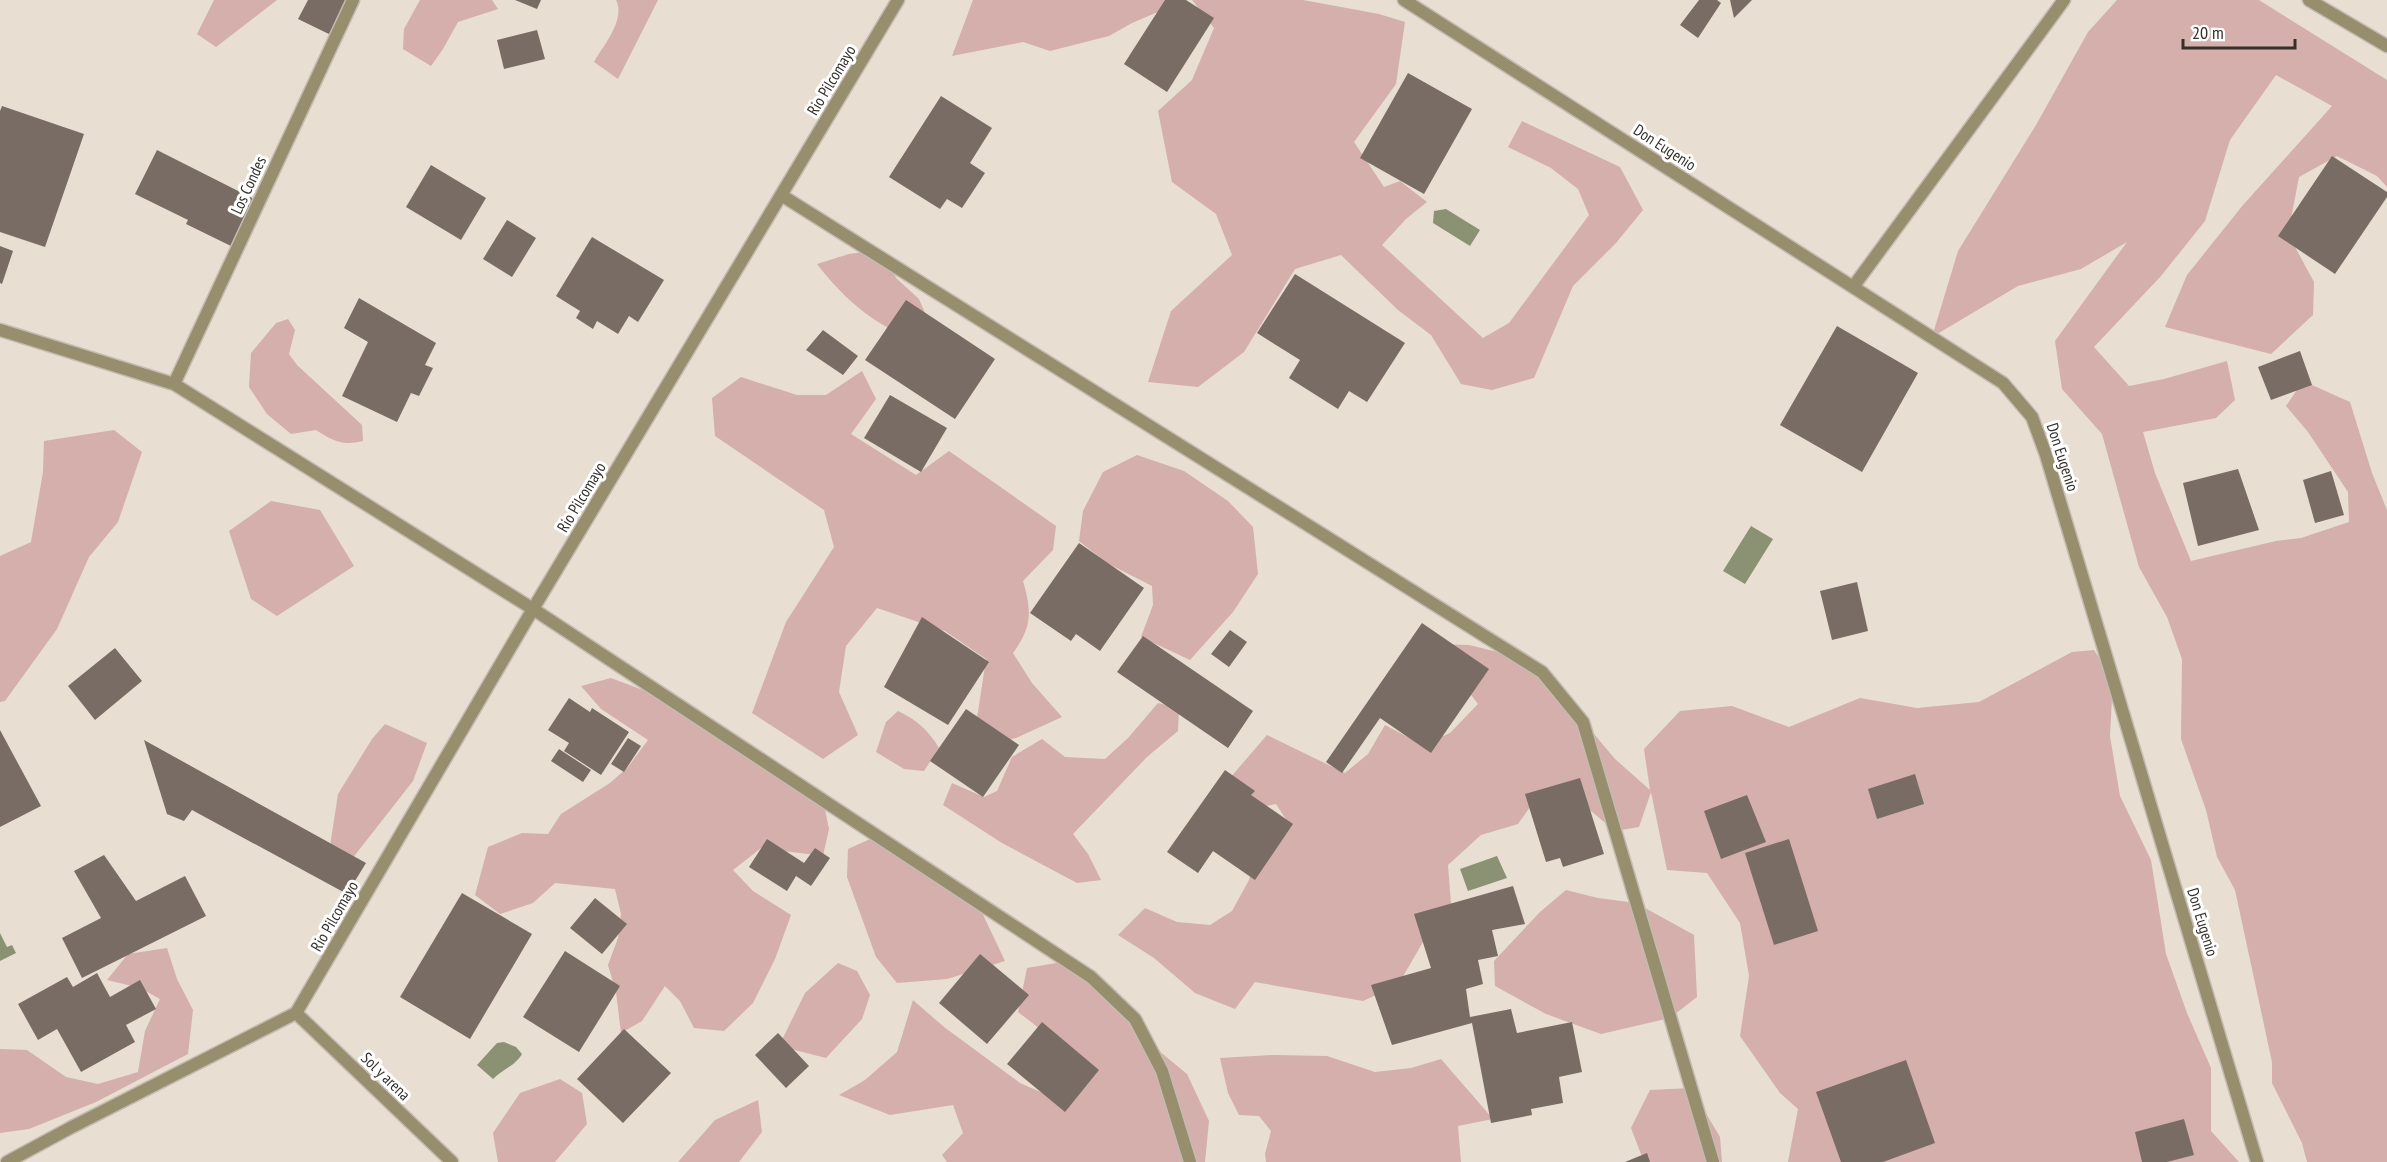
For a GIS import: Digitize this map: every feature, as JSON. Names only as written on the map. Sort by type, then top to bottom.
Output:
[{"type":"street","name":"Los Condes","points":[[174,384],[353,0]]},
{"type":"street","name":"Rio Pilcomayo","points":[[296,1014],[533,609],[898,0]]},
{"type":"street","name":"Don Eugenio","points":[[1404,0],[2002,383],[2032,417],[2049,466],[2257,1162]]},
{"type":"street","points":[[1853,287],[2064,0]]},
{"type":"street","points":[[2309,0],[2387,46]]},
{"type":"street","points":[[781,195],[1542,672],[1583,722],[1713,1162]]},
{"type":"street","points":[[0,330],[174,384],[533,609],[1091,977],[1135,1019],[1162,1071],[1190,1162]]},
{"type":"street","points":[[7,1162],[296,1014]]},
{"type":"street","name":"Sol y arena","points":[[296,1014],[452,1162]]},
{"type":"shaded area","points":[[214,0],[277,0],[216,47],[197,34]]},
{"type":"shaded area","points":[[420,0],[492,0],[498,9],[458,22],[431,66],[403,49],[404,29]]},
{"type":"shaded area","points":[[616,0],[658,0],[618,79],[594,62],[616,24],[618,8]]},
{"type":"shaded area","points":[[973,0],[1186,0],[1132,23],[1109,36],[1050,51],[1023,42],[952,56]]},
{"type":"shaded area","points":[[1192,0],[1303,0],[1379,14],[1405,22],[1396,84],[1354,142],[1384,187],[1400,181],[1427,202],[1406,219],[1382,245],[1483,338],[1509,323],[1589,215],[1578,189],[1551,168],[1508,147],[1522,121],[1620,167],[1643,210],[1616,243],[1573,286],[1534,378],[1492,390],[1461,384],[1431,335],[1398,310],[1341,255],[1295,269],[1244,352],[1198,387],[1148,382],[1171,311],[1232,255],[1216,214],[1172,182],[1158,111],[1192,80],[1214,28]]},
{"type":"shaded area","points":[[2117,0],[2259,0],[2387,80],[2387,187],[2377,176],[2337,156],[2299,177],[2288,234],[2314,282],[2313,315],[2271,354],[2165,327],[2187,275],[2243,205],[2332,106],[2276,75],[2230,140],[2205,221],[2161,276],[2094,347],[2129,386],[2164,379],[2227,361],[2235,400],[2216,418],[2143,432],[2155,473],[2191,561],[2276,541],[2301,538],[2349,522],[2348,492],[2308,432],[2286,406],[2303,381],[2350,402],[2372,473],[2387,510],[2387,1162],[2307,1162],[2302,1143],[2272,1083],[2272,1062],[2235,890],[2217,857],[2206,810],[2181,739],[2182,659],[2167,617],[2139,567],[2102,434],[2062,389],[2055,341],[2127,242],[2081,269],[2018,286],[1932,337],[1958,251],[2036,125],[2088,32]]},
{"type":"shaded area","points":[[1446,209],[1480,230],[1470,246],[1433,223],[1434,211]]},
{"type":"shaded area","points":[[871,251],[888,262],[896,278],[919,299],[928,320],[905,336],[867,315],[856,306],[817,264],[849,254]]},
{"type":"shaded area","points":[[288,319],[295,330],[289,354],[297,365],[362,425],[363,441],[338,442],[316,430],[291,434],[267,414],[249,387],[251,353],[276,323]]},
{"type":"shaded area","points":[[862,371],[876,399],[851,434],[916,475],[949,451],[1056,526],[1053,550],[1023,581],[1029,611],[1027,627],[1013,653],[1032,683],[1062,717],[1016,738],[969,749],[978,712],[986,659],[945,631],[877,608],[846,646],[839,692],[858,735],[823,759],[752,713],[786,622],[834,547],[824,510],[715,436],[712,398],[741,377],[797,395],[826,395]]},
{"type":"shaded area","points":[[114,430],[142,452],[118,522],[89,557],[57,629],[5,701],[0,702],[0,556],[31,542],[43,472],[44,441]]},
{"type":"shaded area","points":[[1137,455],[1184,471],[1228,501],[1253,527],[1258,574],[1233,612],[1190,660],[1141,637],[1153,605],[1152,586],[1107,563],[1079,541],[1083,511],[1103,472]]},
{"type":"shaded area","points":[[271,501],[320,510],[354,566],[277,616],[251,599],[229,531]]},
{"type":"shaded area","points":[[1751,526],[1773,539],[1745,584],[1723,571]]},
{"type":"shaded area","points":[[1432,644],[1469,645],[1518,657],[1563,697],[1615,759],[1650,790],[1644,749],[1680,711],[1732,706],[1789,727],[1860,698],[1917,708],[1979,702],[2072,652],[2094,650],[2113,679],[2110,736],[2120,796],[2151,860],[2166,954],[2187,1013],[2211,1068],[2211,1131],[2239,1162],[1788,1162],[1798,1109],[1780,1093],[1740,1036],[1749,976],[1740,923],[1707,873],[1667,870],[1651,792],[1639,827],[1615,831],[1573,796],[1540,793],[1518,824],[1481,835],[1448,865],[1451,904],[1423,942],[1398,985],[1363,1001],[1255,982],[1235,1009],[1195,993],[1154,958],[1118,935],[1145,908],[1177,922],[1210,925],[1232,911],[1249,880],[1256,853],[1291,827],[1276,804],[1251,809],[1230,778],[1267,735],[1345,773],[1368,754],[1385,725],[1423,745],[1450,733],[1478,704]]},
{"type":"shaded area","points":[[611,678],[672,701],[772,767],[791,770],[823,800],[829,829],[823,856],[761,848],[733,870],[753,891],[791,915],[775,959],[753,1003],[724,1031],[694,1028],[680,1001],[665,986],[642,1021],[621,1033],[616,992],[608,965],[618,938],[621,914],[615,889],[555,883],[533,903],[500,914],[475,895],[488,847],[522,833],[548,834],[561,814],[610,783],[628,767],[648,740],[601,709],[581,686]]},
{"type":"shaded area","points":[[1158,703],[1179,708],[1178,731],[1147,757],[1073,834],[1088,854],[1101,880],[1077,883],[1002,843],[943,805],[952,783],[984,797],[997,791],[1012,757],[1042,739],[1065,757],[1105,759],[1128,738]]},
{"type":"shaded area","points":[[898,711],[921,726],[939,748],[924,771],[904,769],[876,752],[886,722]]},
{"type":"shaded area","points":[[385,724],[427,743],[413,781],[348,864],[330,846],[338,794],[372,739]]},
{"type":"shaded area","points":[[877,836],[977,902],[1005,961],[947,979],[897,983],[876,957],[847,877],[848,849]]},
{"type":"shaded area","points":[[1497,856],[1507,878],[1468,891],[1460,869]]},
{"type":"shaded area","points":[[1566,890],[1598,898],[1636,903],[1694,935],[1697,997],[1670,1018],[1601,1034],[1546,1014],[1495,986],[1494,961],[1540,912]]},
{"type":"shaded area","points":[[0,933],[7,947],[12,945],[16,953],[0,961]]},
{"type":"shaded area","points":[[167,948],[177,979],[193,1010],[188,1054],[96,1102],[29,1129],[0,1133],[0,1049],[27,1050],[66,1077],[98,1084],[138,1072],[145,1031],[160,999],[140,988],[107,980],[128,954]]},
{"type":"shaded area","points":[[1068,961],[1135,1019],[1147,1041],[1187,1074],[1209,1121],[1205,1162],[947,1162],[942,1155],[963,1133],[953,1105],[890,1115],[839,1095],[865,1080],[897,1052],[913,1000],[944,1027],[1020,1083],[1061,1101],[1056,1041],[1018,1012],[1027,968]]},
{"type":"shaded area","points":[[838,963],[857,971],[870,995],[862,1019],[826,1058],[779,1046],[805,993]]},
{"type":"shaded area","points":[[504,1042],[516,1047],[522,1054],[516,1062],[493,1079],[477,1065],[497,1043]]},
{"type":"shaded area","points":[[1274,1055],[1327,1056],[1375,1072],[1411,1068],[1441,1059],[1493,1119],[1458,1126],[1461,1162],[1266,1162],[1265,1154],[1271,1131],[1259,1116],[1239,1115],[1228,1093],[1220,1058]]},
{"type":"shaded area","points":[[560,1079],[582,1093],[587,1124],[555,1162],[498,1162],[493,1133],[520,1093]]},
{"type":"shaded area","points":[[1691,1088],[1720,1137],[1722,1162],[1644,1162],[1631,1128],[1650,1090]]},
{"type":"shaded area","points":[[758,1100],[762,1132],[739,1162],[678,1162],[715,1120]]},
{"type":"building","points":[[308,0],[351,0],[333,36],[298,19]]},
{"type":"building","points":[[515,0],[541,0],[537,9]]},
{"type":"building","points":[[1165,0],[1186,0],[1214,18],[1167,92],[1124,64]]},
{"type":"building","points":[[1699,0],[1717,0],[1721,3],[1698,38],[1680,25]]},
{"type":"building","points":[[1730,0],[1752,0],[1734,18]]},
{"type":"building","points":[[537,30],[545,59],[504,69],[497,40]]},
{"type":"building","points":[[1408,73],[1472,109],[1424,194],[1360,158]]},
{"type":"building","points":[[941,96],[992,128],[970,163],[985,173],[962,208],[947,199],[940,209],[889,177]]},
{"type":"building","points":[[2,106],[84,134],[45,247],[0,232],[0,111]]},
{"type":"building","points":[[157,150],[256,200],[233,247],[186,224],[188,220],[135,194]]},
{"type":"building","points":[[2332,156],[2387,192],[2387,197],[2335,274],[2278,236]]},
{"type":"building","points":[[431,165],[486,198],[461,240],[406,207]]},
{"type":"building","points":[[507,220],[536,238],[512,277],[483,259]]},
{"type":"building","points":[[592,237],[664,280],[638,322],[629,316],[618,334],[597,321],[593,329],[576,318],[580,311],[556,296]]},
{"type":"building","points":[[0,246],[13,251],[2,284],[0,283]]},
{"type":"building","points":[[1295,274],[1405,343],[1367,402],[1349,391],[1338,409],[1289,378],[1300,360],[1257,333]]},
{"type":"building","points":[[359,298],[436,343],[425,365],[433,368],[419,396],[411,393],[397,422],[342,396],[368,342],[344,328]]},
{"type":"building","points":[[906,300],[995,359],[955,419],[865,360]]},
{"type":"building","points":[[1837,326],[1918,373],[1862,472],[1780,425]]},
{"type":"building","points":[[823,330],[858,356],[843,375],[806,350]]},
{"type":"building","points":[[2300,351],[2312,385],[2271,400],[2258,367]]},
{"type":"building","points":[[890,395],[947,428],[921,472],[864,438]]},
{"type":"building","points":[[2238,469],[2259,530],[2198,546],[2183,483]]},
{"type":"building","points":[[2331,471],[2344,515],[2315,523],[2303,480]]},
{"type":"building","points":[[1079,543],[1144,588],[1100,651],[1076,634],[1071,641],[1030,613]]},
{"type":"building","points":[[1857,582],[1868,631],[1832,640],[1820,591]]},
{"type":"building","points":[[922,617],[989,662],[948,725],[884,687]]},
{"type":"building","points":[[1422,623],[1489,669],[1431,753],[1380,718],[1342,773],[1326,762]]},
{"type":"building","points":[[1230,630],[1247,642],[1229,667],[1211,654]]},
{"type":"building","points":[[1143,636],[1253,711],[1228,748],[1117,672]]},
{"type":"building","points":[[115,648],[142,681],[95,720],[68,686]]},
{"type":"building","points":[[569,698],[590,712],[592,708],[629,732],[601,775],[564,751],[569,743],[548,730]]},
{"type":"building","points":[[966,709],[1019,745],[983,797],[930,761]]},
{"type":"building","points":[[0,730],[41,806],[0,827]]},
{"type":"building","points":[[628,738],[641,746],[624,772],[611,764]]},
{"type":"building","points":[[144,740],[366,863],[347,894],[192,810],[184,821],[167,814]]},
{"type":"building","points":[[559,749],[591,770],[583,782],[551,761]]},
{"type":"building","points":[[1225,770],[1255,791],[1251,795],[1293,824],[1255,880],[1213,851],[1198,873],[1167,852]]},
{"type":"building","points":[[1915,774],[1924,804],[1877,819],[1868,789]]},
{"type":"building","points":[[1580,778],[1604,854],[1563,867],[1560,858],[1546,862],[1525,794]]},
{"type":"building","points":[[1747,795],[1766,842],[1721,859],[1704,811]]},
{"type":"building","points":[[767,839],[804,863],[815,848],[830,858],[811,886],[796,876],[787,891],[749,867]]},
{"type":"building","points":[[1789,839],[1818,931],[1774,945],[1745,853]]},
{"type":"building","points":[[104,855],[136,901],[185,876],[206,916],[82,978],[62,938],[101,918],[74,871]]},
{"type":"building","points":[[1513,886],[1525,924],[1492,930],[1498,956],[1478,960],[1483,984],[1466,989],[1470,1017],[1511,1009],[1517,1033],[1572,1022],[1582,1072],[1559,1077],[1563,1103],[1531,1109],[1532,1115],[1491,1123],[1472,1023],[1392,1045],[1371,985],[1431,968],[1414,914]]},
{"type":"building","points":[[462,893],[532,934],[470,1039],[400,997]]},
{"type":"building","points":[[595,898],[627,924],[602,954],[570,928]]},
{"type":"building","points":[[565,951],[620,986],[579,1052],[523,1017]]},
{"type":"building","points":[[980,954],[1029,995],[987,1044],[939,1003]]},
{"type":"building","points":[[97,973],[110,997],[140,980],[156,1009],[126,1025],[135,1042],[81,1072],[57,1029],[38,1040],[18,1004],[67,977],[73,987]]},
{"type":"building","points":[[1042,1022],[1099,1070],[1065,1112],[1007,1064]]},
{"type":"building","points":[[624,1029],[671,1073],[623,1123],[577,1079]]},
{"type":"building","points":[[778,1033],[809,1066],[786,1088],[755,1055]]},
{"type":"building","points":[[1906,1060],[1935,1143],[1883,1162],[1841,1162],[1816,1092]]},
{"type":"building","points":[[2184,1119],[2194,1155],[2167,1162],[2142,1162],[2135,1132]]},
{"type":"building","points":[[1647,1153],[1650,1162],[1625,1162]]}]
